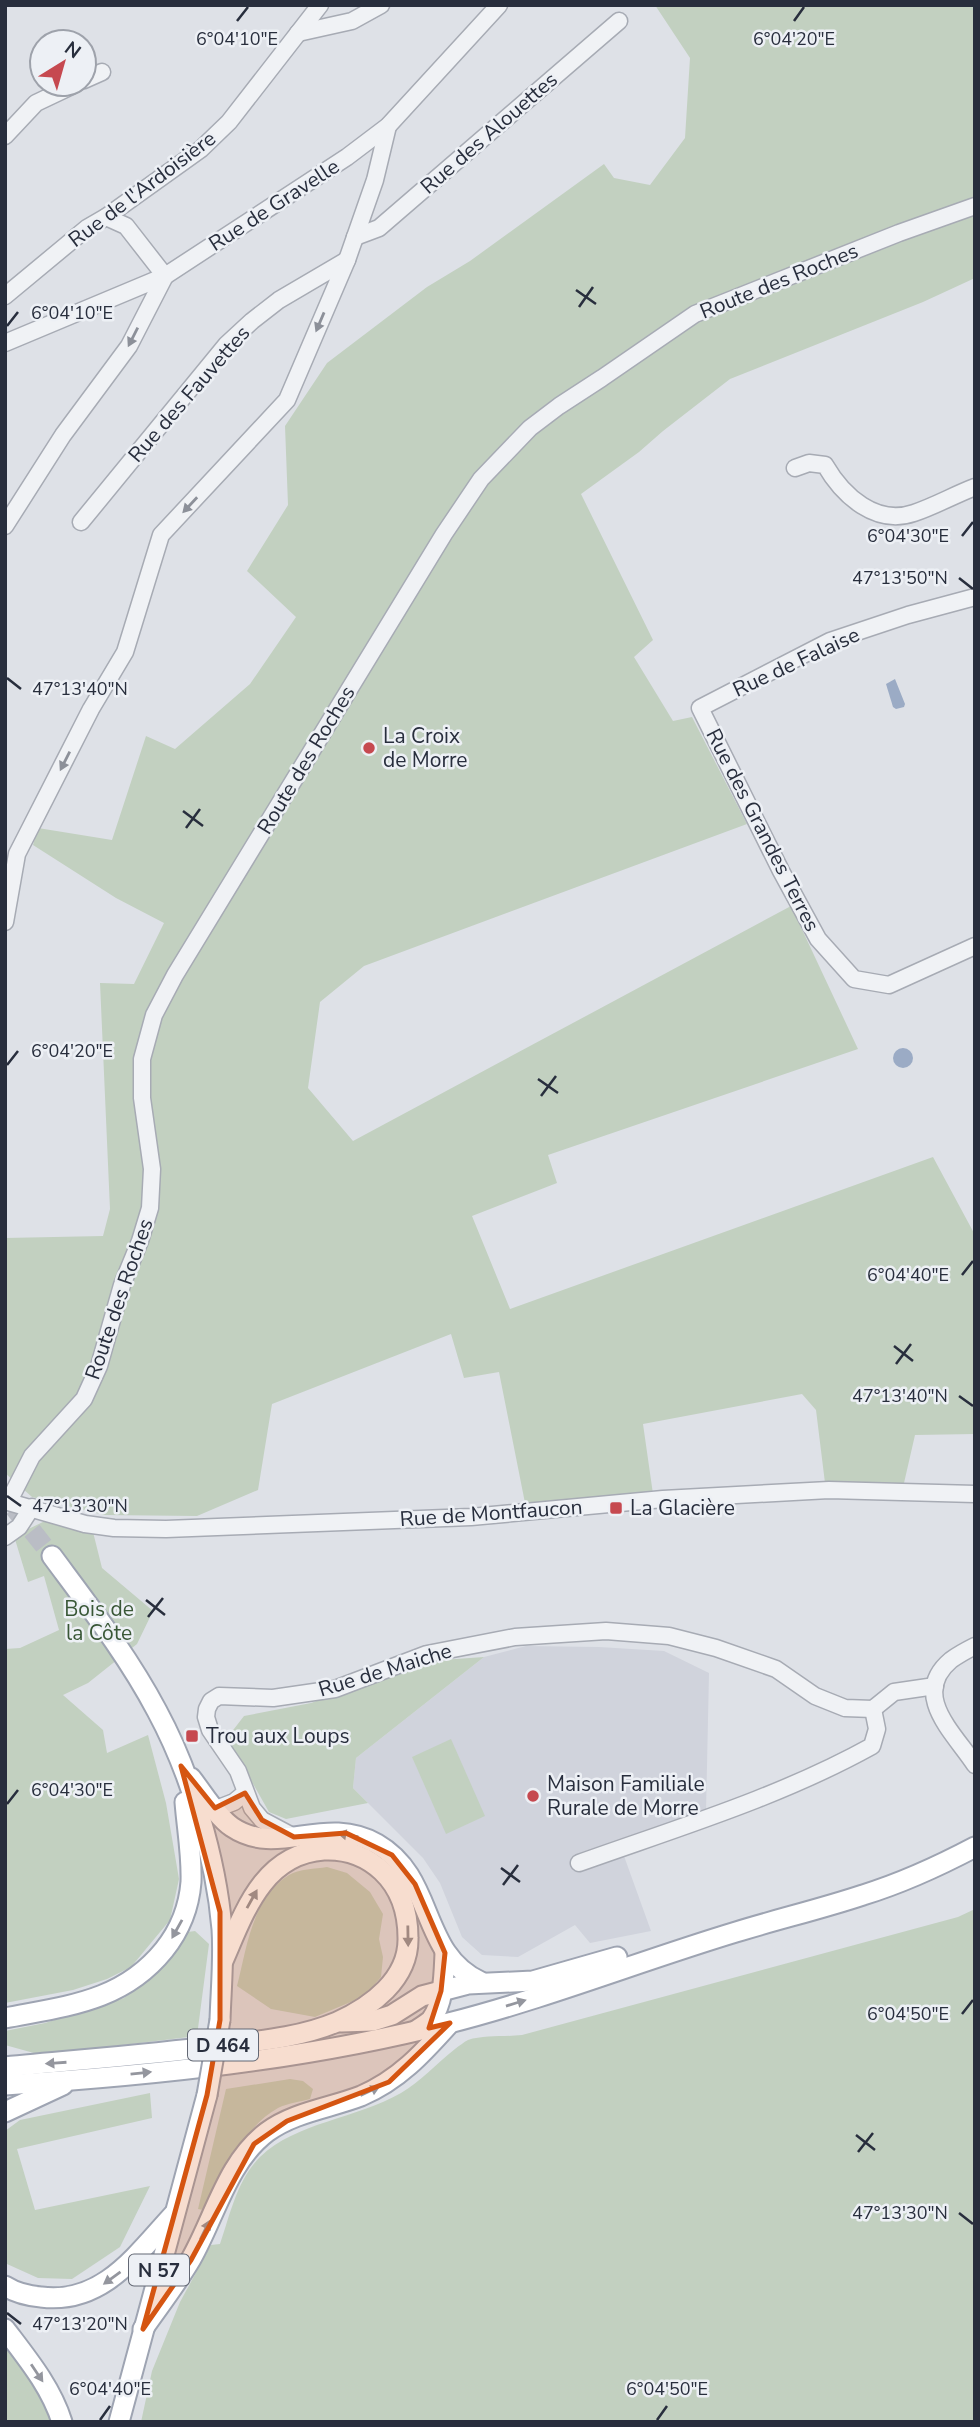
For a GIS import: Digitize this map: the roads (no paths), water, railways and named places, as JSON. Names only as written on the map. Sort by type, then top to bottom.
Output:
[{"type":"main road","points":[[52,1556],[131,1667],[157,1710],[181,1766],[210,1863],[220,1912],[223,1961]]},
{"type":"main road","points":[[181,1766],[231,1826],[256,1838],[270,1840],[322,1833],[346,1833],[378,1844],[392,1855],[415,1884],[445,1953],[456,1966],[481,1982]]},
{"type":"main road","points":[[5,2018],[75,2004],[117,1990],[145,1970],[169,1944],[184,1916],[191,1883],[181,1766]]},
{"type":"main road","name":"D 464","points":[[5,2085],[272,2058],[450,2023],[736,1932],[866,1895],[926,1871],[975,1847]]},
{"type":"main road","points":[[223,1961],[257,1889],[281,1864],[315,1851],[350,1852],[365,1859],[389,1877],[397,1889],[407,1916],[408,1946],[404,1962],[377,1999],[336,2022]]},
{"type":"main road","name":"D 464","points":[[5,2067],[108,2059],[260,2041],[302,2033],[336,2022],[373,2021],[392,2015],[422,1996],[441,1991],[481,1982],[533,1980],[642,1951],[736,1932]]},
{"type":"main road","points":[[416,2031],[430,2020],[441,1991],[445,1953]]},
{"type":"main road","name":"N 57","points":[[119,2422],[207,2095],[220,2020],[223,1961]]},
{"type":"main road","points":[[143,2329],[191,2260],[239,2163],[254,2144],[287,2121],[361,2095],[389,2082],[412,2064],[450,2023]]},
{"type":"main road","points":[[5,2112],[73,2080]]},
{"type":"main road","points":[[5,2286],[31,2296],[50,2299],[87,2293],[122,2271],[176,2211]]},
{"type":"main road","points":[[5,2329],[38,2373],[62,2422]]},
{"type":"street","name":"Rue de l'Ardoisière","points":[[5,296],[70,241],[201,149],[229,122],[320,5]]},
{"type":"street","points":[[298,33],[352,21],[381,5]]},
{"type":"street","name":"Rue de Gravelle","points":[[5,343],[165,276],[347,157],[388,126],[499,5]]},
{"type":"street","name":"Rue des Alouettes","points":[[355,237],[379,228],[619,21]]},
{"type":"street","points":[[98,74],[102,72]]},
{"type":"street","points":[[5,136],[36,103],[47,98]]},
{"type":"street","points":[[5,922],[17,854],[91,709],[125,652],[161,535],[288,400],[347,260],[375,180],[388,126]]},
{"type":"street","points":[[347,157],[366,161],[375,180]]},
{"type":"street","name":"Route des Roches","points":[[7,1501],[32,1456],[84,1399],[99,1366],[122,1285],[150,1208],[152,1169],[142,1098],[142,1059],[153,1015],[182,963],[444,534],[481,479],[530,428],[695,314],[899,233],[975,206]]},
{"type":"street","points":[[5,526],[50,456],[129,346],[165,276],[126,226],[106,217]]},
{"type":"street","name":"Rue des Fauvettes","points":[[82,522],[226,345],[279,300],[347,260]]},
{"type":"street","points":[[794,468],[810,463],[825,465],[834,480],[851,498],[872,513],[893,517],[912,514],[975,488]]},
{"type":"street","name":"Rue de Falaise","points":[[700,708],[830,641],[908,615],[975,597]]},
{"type":"street","name":"Rue des Grandes Terres","points":[[700,708],[818,939],[854,979],[889,985],[975,946]]},
{"type":"street","name":"Rue de Montfaucon","points":[[7,1501],[85,1524],[114,1528],[166,1529],[471,1517],[663,1499],[829,1490],[975,1494]]},
{"type":"street","points":[[5,1537],[19,1527],[32,1507]]},
{"type":"street","name":"Rue de Maiche","points":[[294,1837],[262,1820],[252,1808],[238,1771],[216,1741],[207,1724],[207,1709],[211,1701],[219,1696],[273,1698],[335,1689],[427,1654],[516,1637],[606,1631],[669,1636],[716,1648],[776,1670],[815,1696],[845,1708],[873,1709]]},
{"type":"street","points":[[975,1646],[950,1661],[938,1675],[935,1686],[937,1712],[949,1731],[969,1752],[975,1765]]},
{"type":"street","points":[[579,1863],[708,1817],[835,1766],[872,1746],[877,1728],[873,1709],[894,1692],[935,1686]]},
{"type":"street","points":[[216,1809],[234,1802],[245,1793]]},
{"type":"water","points":[[895,679],[905,704],[904,707],[896,709],[886,684]]},
{"type":"water","points":[[903,1048],[910,1051],[913,1058],[910,1065],[903,1068],[896,1065],[893,1058],[896,1051]]},
{"type":"tunnel","points":[[14,1508],[52,1556]]},
{"type":"place","name":"La Croix de Morre","points":[[369,748]]},
{"type":"place","name":"La Glacière","points":[[616,1508]]},
{"type":"place","name":"Trou aux Loups","points":[[192,1736]]},
{"type":"place","name":"Maison Familiale Rurale de Morre","points":[[533,1796]]},
{"type":"park label","name":"Bois de la Côte","points":[[99,1621]]}]
